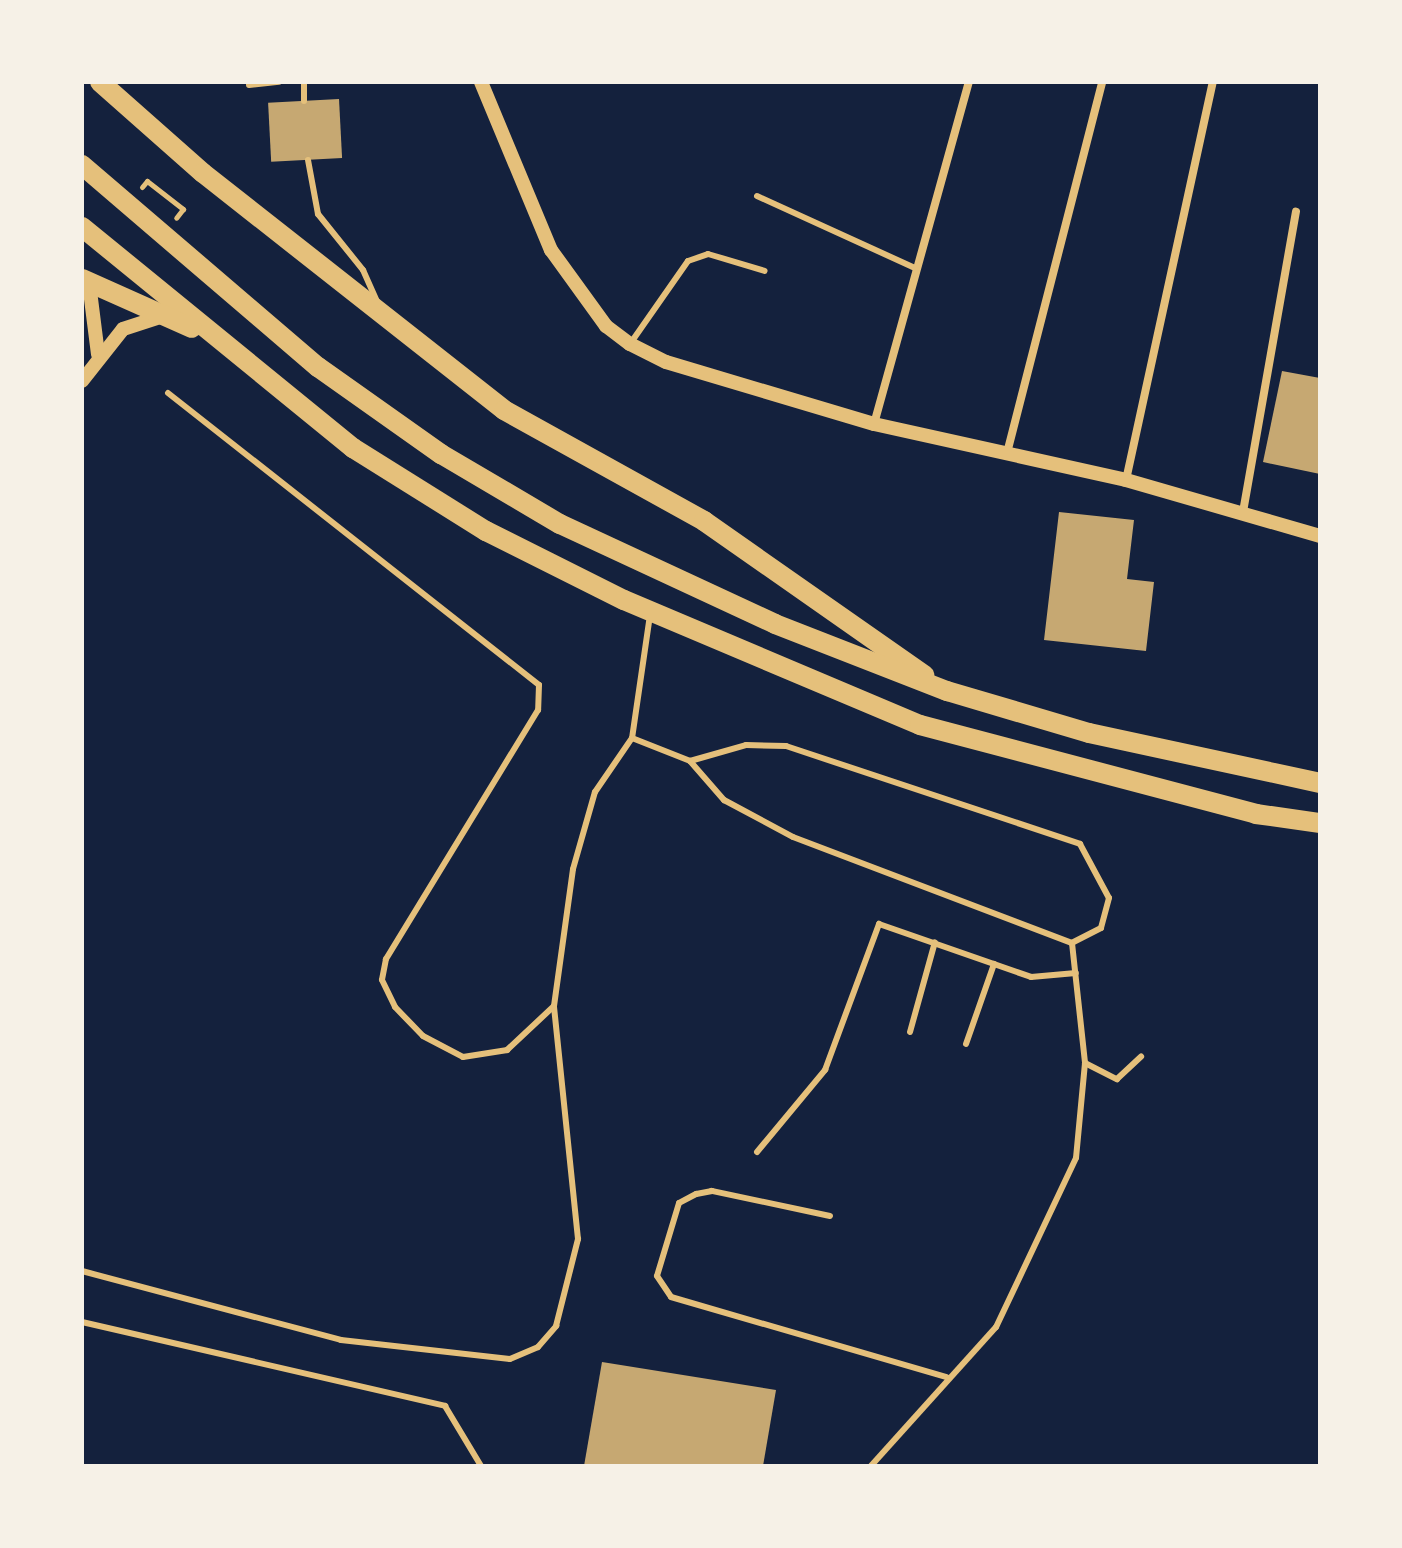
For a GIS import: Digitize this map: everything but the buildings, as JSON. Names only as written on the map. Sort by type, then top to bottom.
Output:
[{"type":"highway","points":[[100,82],[384,316],[504,410],[704,521],[947,691]]},
{"type":"highway","points":[[82,165],[256,319],[441,454],[641,563],[947,691],[1089,733],[1320,783]]},
{"type":"highway","points":[[82,227],[299,410],[400,479],[514,546],[650,612],[920,725],[1241,811],[1320,823]]},
{"type":"highway","points":[[85,281],[207,334]]},
{"type":"street","points":[[481,82],[551,250],[598,316],[630,344],[666,362],[874,424],[1126,480],[1320,536]]},
{"type":"street","points":[[874,424],[969,82]]},
{"type":"street","points":[[1007,453],[1102,82]]},
{"type":"street","points":[[1126,480],[1213,82]]},
{"type":"street","points":[[1243,512],[1296,212]]},
{"type":"street","points":[[85,281],[98,354]]},
{"type":"street","points":[[82,381],[98,354],[123,329],[163,316]]},
{"type":"lane","points":[[249,85],[279,82]]},
{"type":"lane","points":[[304,82],[304,101]]},
{"type":"lane","points":[[308,160],[318,214],[363,270],[384,316]]},
{"type":"lane","points":[[757,196],[917,269]]},
{"type":"lane","points":[[630,344],[688,261],[708,254],[765,271]]},
{"type":"lane","points":[[168,393],[539,685],[538,710],[386,959],[382,980],[395,1007],[423,1036],[463,1057],[507,1050],[554,1006]]},
{"type":"lane","points":[[82,1271],[341,1340],[510,1359],[538,1347],[556,1326],[578,1239],[554,1006],[584,831],[595,792],[632,738],[650,612]]},
{"type":"lane","points":[[632,738],[690,761],[724,800],[793,837],[1072,943],[1101,928],[1109,898],[1098,865],[1080,844],[786,746],[746,745],[690,761]]},
{"type":"lane","points":[[757,1152],[825,1070],[877,926],[935,942],[1031,977],[1076,973]]},
{"type":"lane","points":[[910,1032],[935,942]]},
{"type":"lane","points":[[871,1466],[947,1377],[996,1327],[1026,1275],[1076,1158],[1085,1063],[1072,943]]},
{"type":"lane","points":[[966,1044],[994,964]]},
{"type":"lane","points":[[1085,1063],[1117,1079],[1141,1057]]},
{"type":"lane","points":[[830,1216],[712,1191],[696,1194],[679,1203],[657,1276],[671,1297],[947,1377]]},
{"type":"lane","points":[[82,1322],[445,1406],[481,1466]]},
{"type":"path","points":[[147,181],[183,209]]}]
